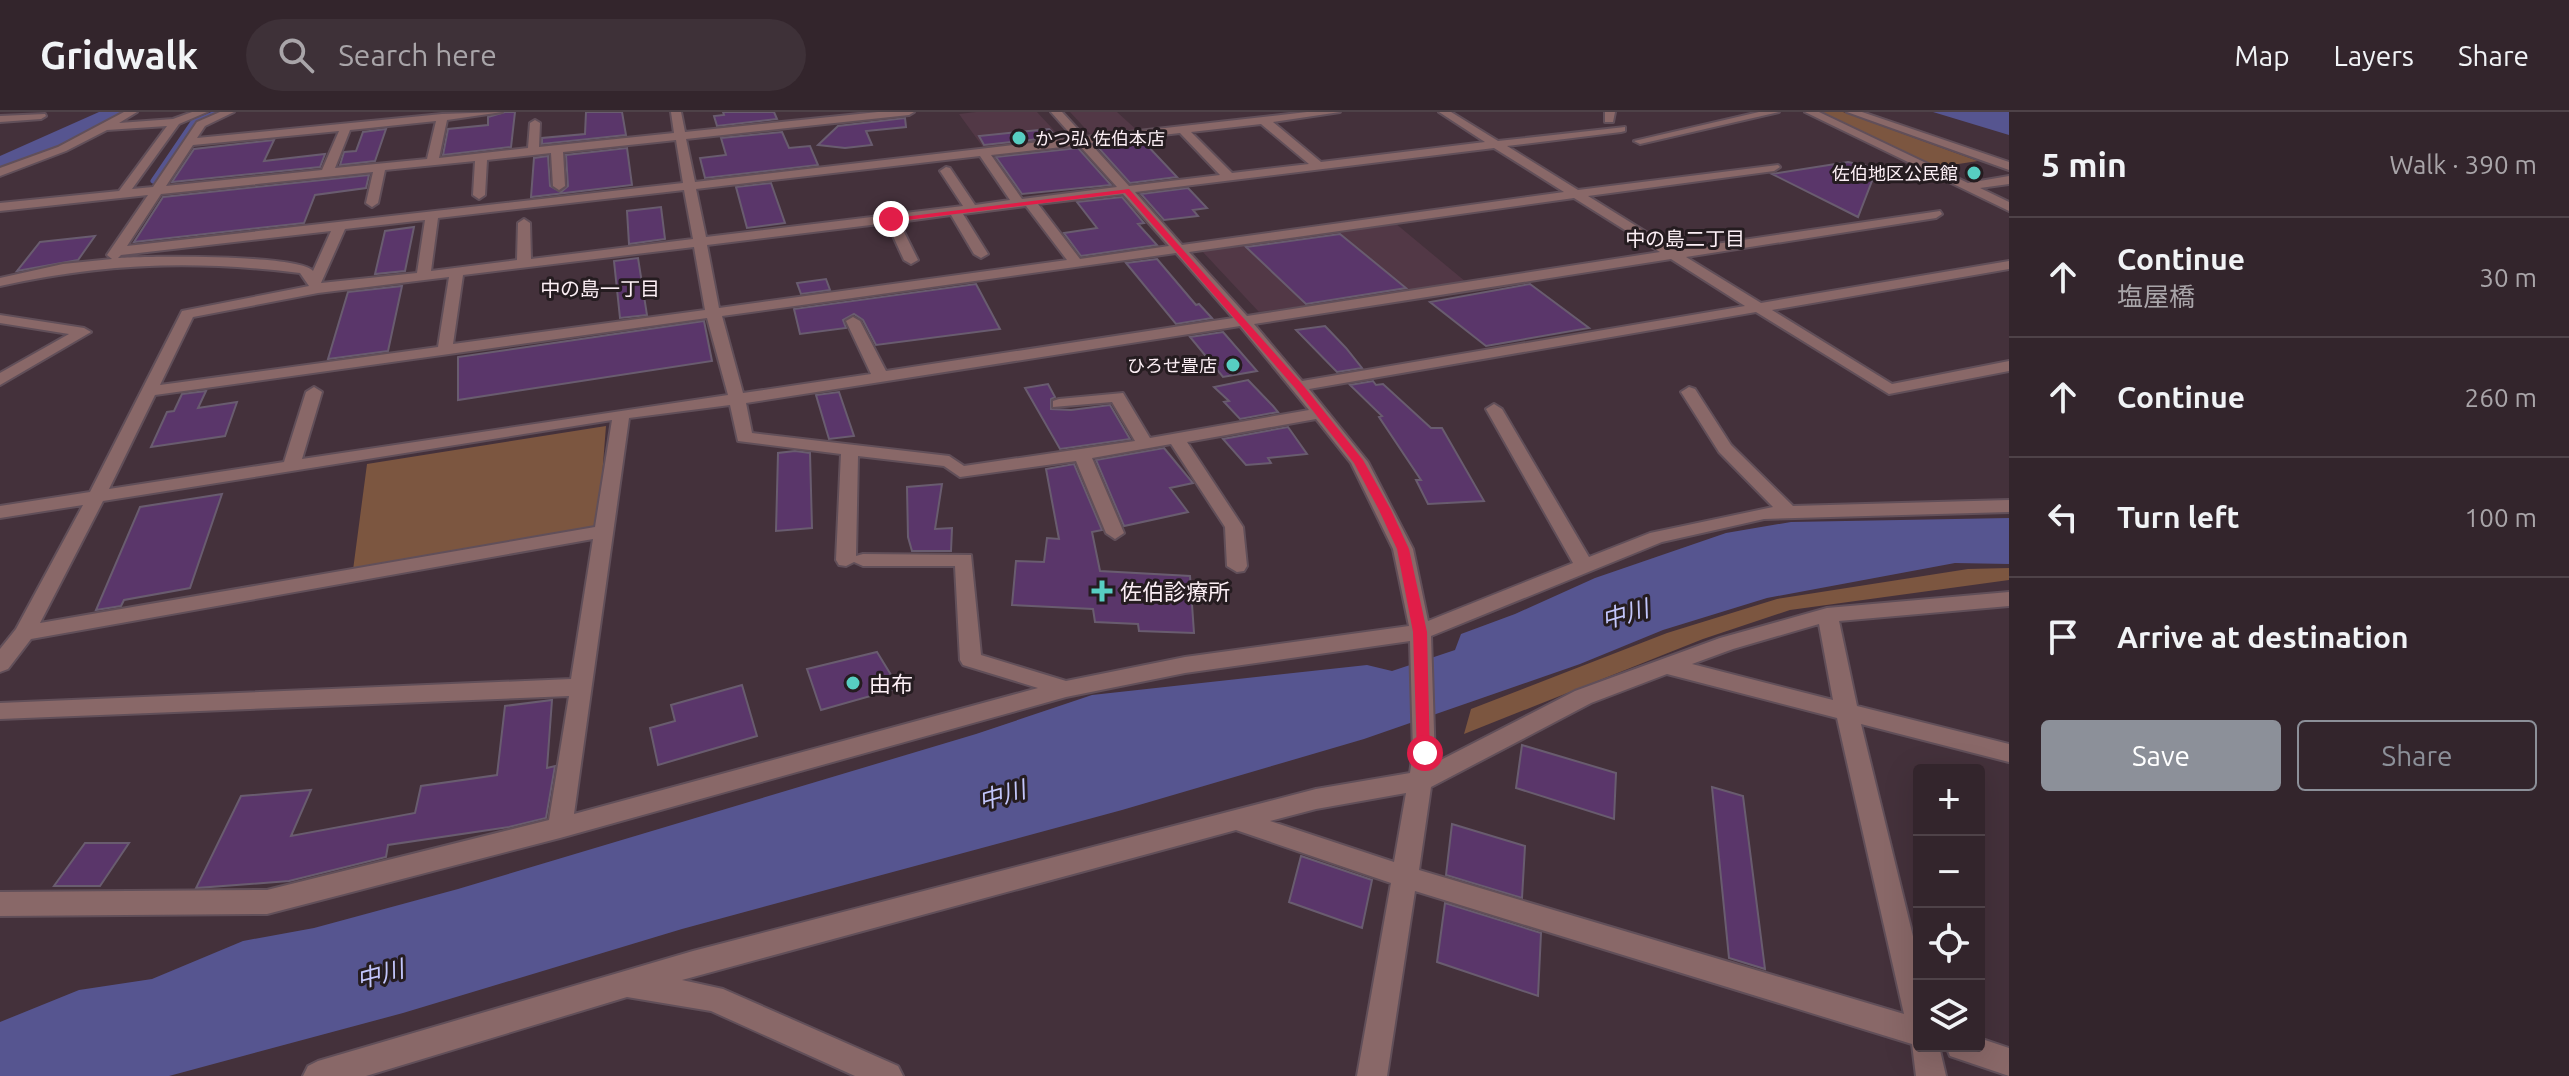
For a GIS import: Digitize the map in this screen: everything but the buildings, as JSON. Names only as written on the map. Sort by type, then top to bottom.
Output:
[{"type":"street","points":[[0,161],[74,130],[105,112]]},
{"type":"street","points":[[0,172],[106,128],[132,112]]},
{"type":"street","points":[[106,128],[175,122],[202,112]]},
{"type":"street","points":[[106,263],[119,251],[201,124],[229,112]]},
{"type":"street","points":[[190,142],[497,112]]},
{"type":"street","points":[[676,112],[713,312],[744,437],[949,461],[960,472],[1082,455],[1320,413]]},
{"type":"street","points":[[0,207],[681,136],[824,116],[909,112]]},
{"type":"street","points":[[1056,112],[1299,386],[1359,462],[1403,549],[1420,639],[1425,753],[1372,1076]]},
{"type":"street","points":[[119,251],[1335,112]]},
{"type":"street","points":[[1444,112],[1889,389],[2009,366]]},
{"type":"street","points":[[1640,141],[1774,112]]},
{"type":"street","points":[[1810,112],[2009,207]]},
{"type":"street","points":[[1852,112],[2009,166]]},
{"type":"street","points":[[0,119],[41,116]]},
{"type":"street","points":[[432,162],[442,117]]},
{"type":"street","points":[[1263,120],[1320,167]]},
{"type":"street","points":[[123,194],[175,122]]},
{"type":"street","points":[[533,152],[535,123]]},
{"type":"street","points":[[327,173],[346,127]]},
{"type":"street","points":[[1182,129],[1230,178]]},
{"type":"street","points":[[0,664],[24,633],[96,498],[187,314],[316,286],[700,243],[1621,129]]},
{"type":"street","points":[[557,149],[559,186]]},
{"type":"street","points":[[983,152],[1077,264]]},
{"type":"street","points":[[479,195],[481,157]]},
{"type":"street","points":[[1930,171],[1992,160]]},
{"type":"street","points":[[149,391],[1774,167]]},
{"type":"street","points":[[372,203],[380,168]]},
{"type":"street","points":[[946,171],[972,210]]},
{"type":"street","points":[[1966,187],[2009,180]]},
{"type":"street","points":[[956,212],[981,254]]},
{"type":"street","points":[[0,512],[1936,214]]},
{"type":"street","points":[[423,276],[432,215]]},
{"type":"street","points":[[891,219],[911,260]]},
{"type":"street","points":[[524,223],[524,264]]},
{"type":"street","points":[[316,286],[340,226]]},
{"type":"street","points":[[0,282],[106,263],[251,263],[305,269],[316,286]]},
{"type":"street","points":[[1299,386],[2009,265]]},
{"type":"street","points":[[445,349],[457,272]]},
{"type":"street","points":[[0,319],[84,332],[0,380]]},
{"type":"street","points":[[853,321],[881,377]]},
{"type":"street","points":[[291,467],[314,392]]},
{"type":"street","points":[[1689,392],[1725,448],[1789,513]]},
{"type":"street","points":[[1059,404],[1117,396],[1145,443]]},
{"type":"street","points":[[1494,409],[1584,565]]},
{"type":"street","points":[[560,828],[621,414]]},
{"type":"street","points":[[1175,437],[1234,527],[1237,566]]},
{"type":"street","points":[[850,449],[855,560],[964,560],[971,660],[1066,689]]},
{"type":"street","points":[[1082,455],[1115,533]]},
{"type":"street","points":[[0,904],[267,902],[560,828],[1066,689],[1185,665],[1420,639],[1584,565],[1657,537],[1764,513],[2009,506]]},
{"type":"street","points":[[24,633],[604,531]]},
{"type":"street","points":[[318,1076],[693,964],[1316,799],[1421,781],[1583,697],[1727,643],[1827,615],[2009,599]]},
{"type":"street","points":[[1827,615],[1913,994]]},
{"type":"street","points":[[1667,666],[2009,753]]},
{"type":"street","points":[[0,711],[581,687]]},
{"type":"street","points":[[1236,820],[1406,877],[1913,1030]]},
{"type":"street","points":[[626,985],[713,998],[888,1076]]},
{"type":"street","points":[[1926,1052],[1931,1076]]},
{"type":"street","points":[[1978,1052],[2009,1062]]},
{"type":"shaded area","points":[[1037,112],[1064,141],[985,150],[959,114]]},
{"type":"shaded area","points":[[1070,112],[1117,112],[1139,132],[1094,138]]},
{"type":"shaded area","points":[[1815,112],[1843,112],[1978,161],[1932,168]]},
{"type":"shaded area","points":[[1395,223],[1466,282],[1259,312],[1201,250]]},
{"type":"shaded area","points":[[606,426],[598,528],[353,570],[367,464]]},
{"type":"shaded area","points":[[2009,568],[2009,580],[1790,610],[1703,639],[1464,734],[1471,709],[1667,633],[1777,599],[1968,569]]},
{"type":"water","points":[[1933,112],[2009,112],[2009,135]]},
{"type":"water","name":"中川","points":[[2009,518],[2009,564],[1955,563],[1767,598],[1663,630],[1580,664],[1364,739],[1122,810],[682,929],[403,1013],[169,1076],[0,1076],[0,1022],[79,990],[152,979],[243,941],[314,928],[458,889],[976,734],[1092,695],[1367,665],[1392,671],[1455,650],[1461,634],[1595,578],[1726,533],[1791,522]]},
{"type":"waterway","points":[[0,167],[102,122],[116,112]]},
{"type":"waterway","points":[[153,181],[193,122],[218,112]]},
{"type":"place","name":"かつ弘 佐伯本店","points":[[1019,138]]},
{"type":"place","name":"佐伯地区公民館","points":[[1974,173]]},
{"type":"place","name":"ひろせ畳店","points":[[1233,365]]},
{"type":"place","name":"佐伯診療所","points":[[1102,591]]},
{"type":"place","name":"由布","points":[[853,683]]},
{"type":"district","name":"中の島二丁目","points":[[1685,238]]},
{"type":"district","name":"中の島一丁目","points":[[600,288]]},
{"type":"route","points":[[891,219],[1127,191],[1299,386],[1359,462],[1385,510],[1403,549],[1420,632],[1425,753]]}]
